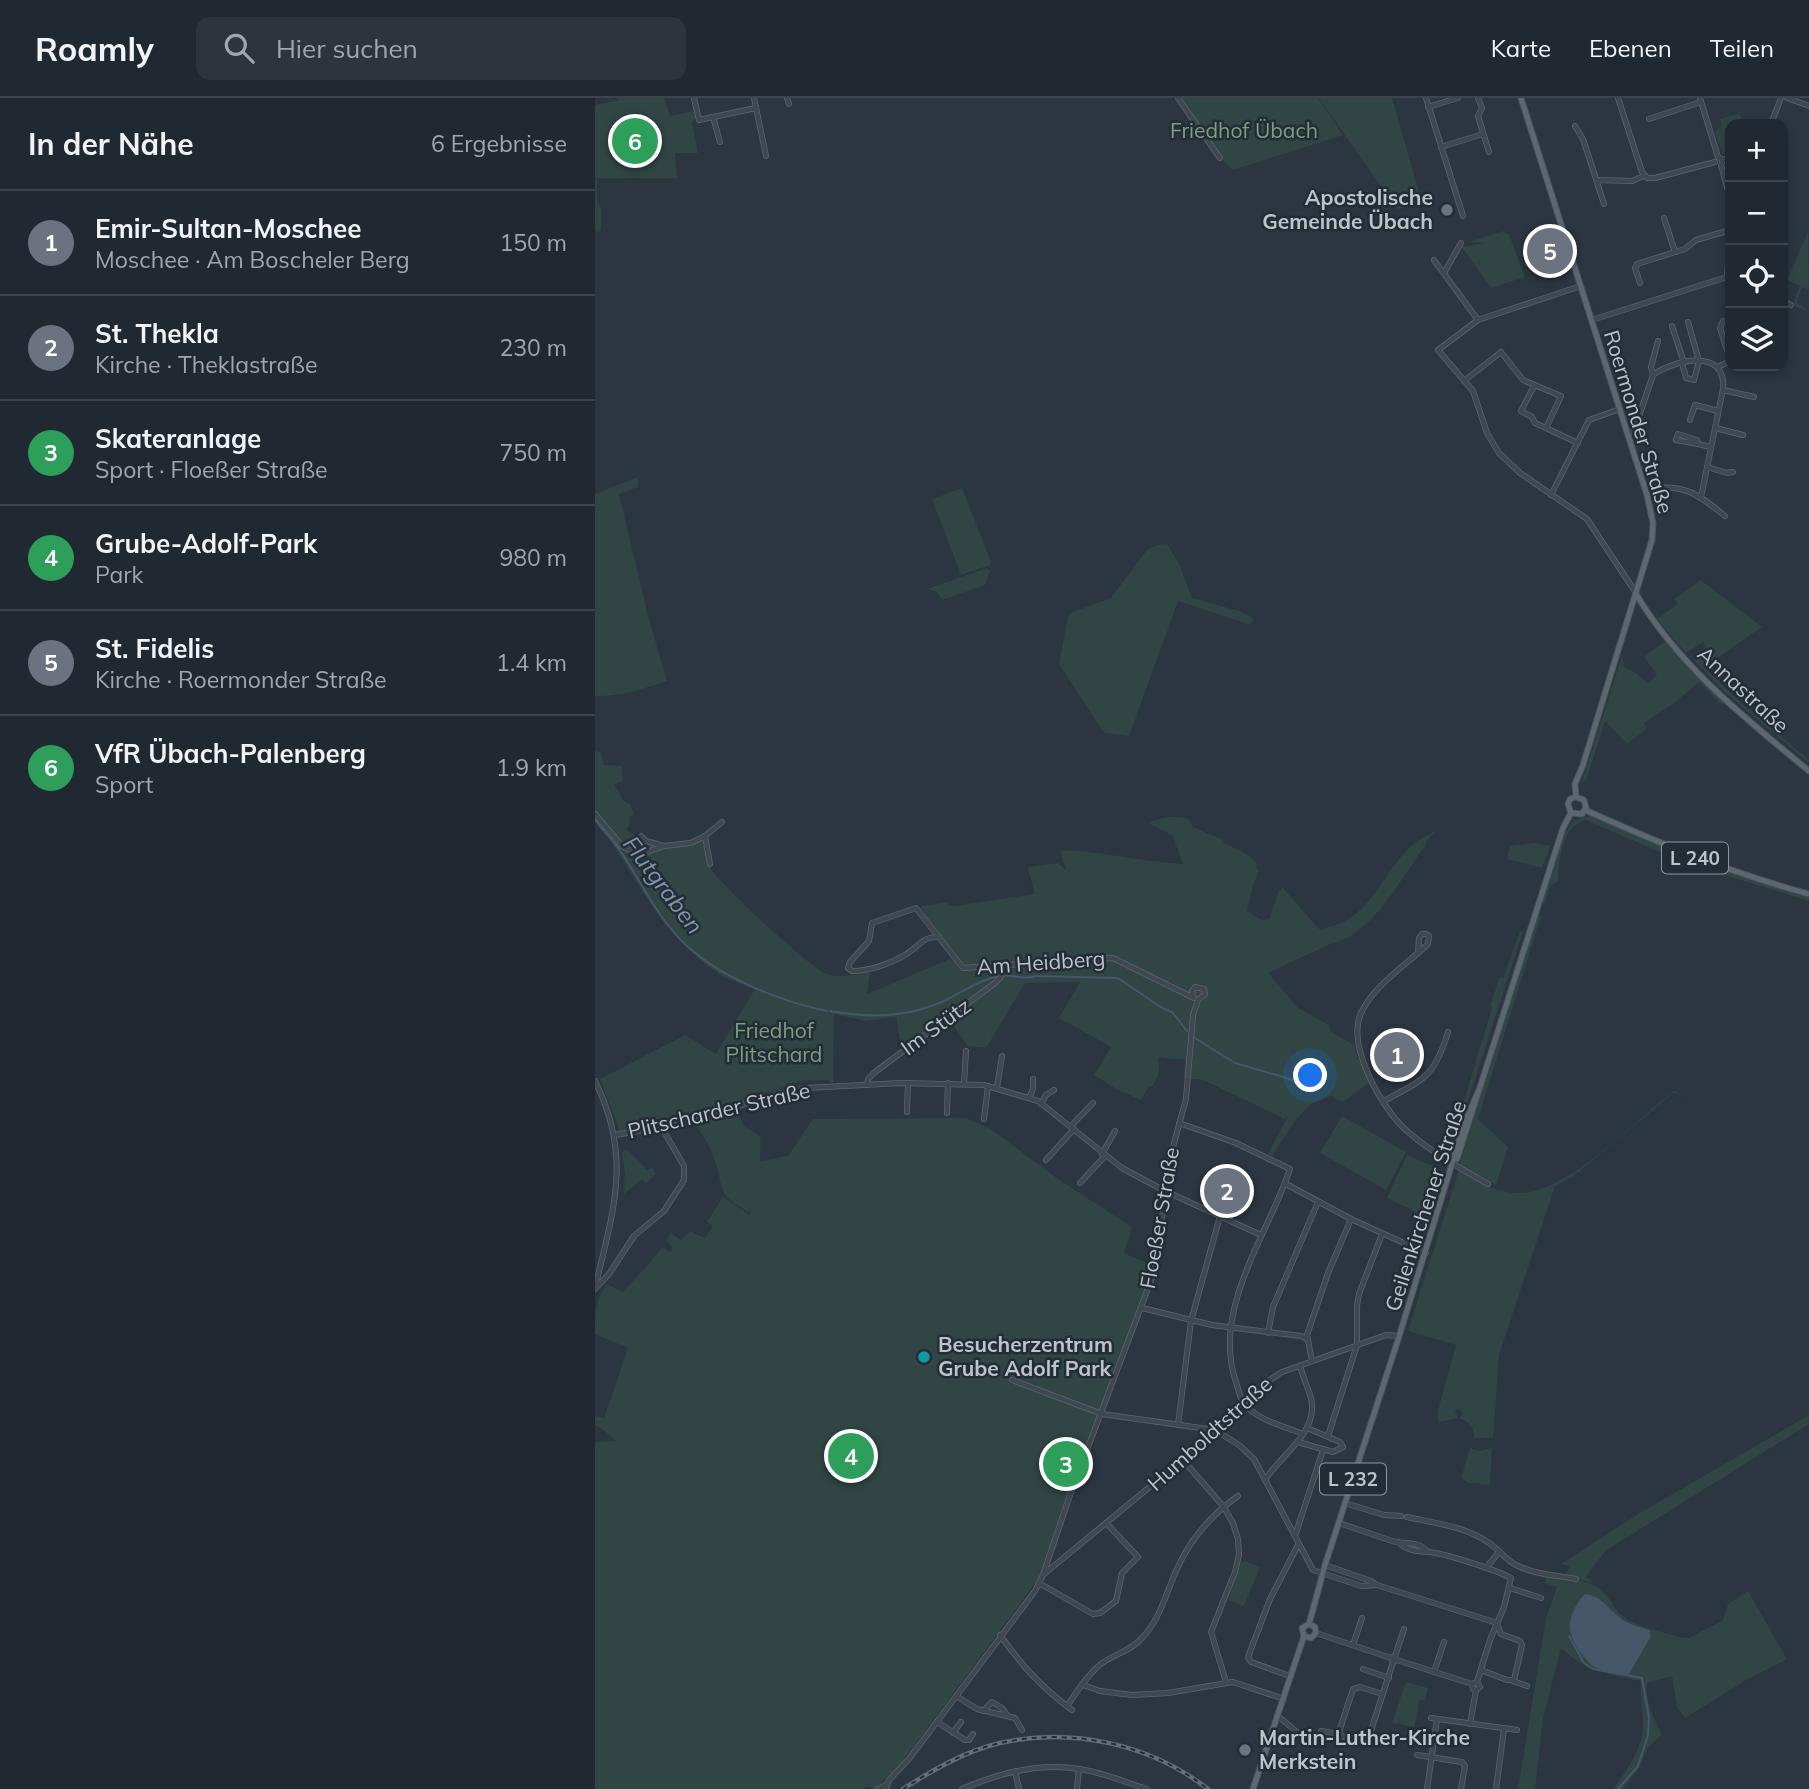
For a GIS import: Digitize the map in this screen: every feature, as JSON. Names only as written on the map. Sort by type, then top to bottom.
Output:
[{"type":"main road","name":"Roermonder Straße","points":[[1521,98],[1652,512],[1653,533],[1575,784],[1576,797]]},
{"type":"main road","name":"Annastraße","points":[[1636,594],[1673,643],[1716,692],[1809,771]]},
{"type":"main road","points":[[1576,797],[1584,800],[1585,810],[1579,815],[1571,813],[1568,802],[1576,797]]},
{"type":"main road","name":"L 240","points":[[1585,810],[1693,857],[1809,894]]},
{"type":"main road","name":"Geilenkirchener Straße","points":[[1309,1624],[1322,1574],[1426,1253],[1467,1116],[1478,1092],[1563,828],[1571,813]]},
{"type":"main road","points":[[1304,1636],[1311,1638],[1316,1633],[1315,1627],[1309,1624]]},
{"type":"main road","name":"L 232","points":[[1253,1789],[1304,1636],[1303,1628],[1309,1624]]},
{"type":"street","points":[[694,98],[699,120],[756,108]]},
{"type":"street","points":[[754,98],[766,156]]},
{"type":"street","points":[[1178,98],[1220,158]]},
{"type":"street","points":[[1426,98],[1463,216]]},
{"type":"street","points":[[1428,107],[1458,98]]},
{"type":"street","points":[[1478,98],[1482,108],[1478,116],[1489,152]]},
{"type":"street","points":[[1618,98],[1644,176]]},
{"type":"street","points":[[1773,119],[1781,98]]},
{"type":"street","points":[[1787,98],[1809,106]]},
{"type":"street","points":[[1649,119],[1700,100],[1725,182]]},
{"type":"street","points":[[713,117],[720,142]]},
{"type":"street","points":[[1575,126],[1583,139],[1604,204]]},
{"type":"street","points":[[1441,146],[1483,134]]},
{"type":"street","points":[[1597,180],[1632,181],[1644,176],[1655,178],[1725,159]]},
{"type":"street","points":[[1664,218],[1675,253]]},
{"type":"street","points":[[1640,284],[1635,268],[1637,264],[1688,248],[1696,240],[1725,233]]},
{"type":"street","points":[[1444,273],[1461,243]]},
{"type":"street","points":[[1434,260],[1478,320]]},
{"type":"street","points":[[1592,320],[1725,278]]},
{"type":"street","points":[[1581,286],[1478,320],[1438,350],[1473,391],[1487,433],[1499,453],[1520,473],[1587,519],[1636,594]]},
{"type":"street","points":[[1723,321],[1720,328],[1725,344]]},
{"type":"street","points":[[1672,326],[1686,378],[1694,380],[1699,361],[1688,322]]},
{"type":"street","points":[[1627,433],[1634,431],[1653,375],[1651,367],[1658,341]]},
{"type":"street","points":[[1464,381],[1501,352],[1523,380],[1561,397],[1546,428]]},
{"type":"street","points":[[1653,375],[1663,369],[1699,361],[1710,362],[1718,367],[1723,376],[1723,390],[1701,498]]},
{"type":"street","points":[[1718,367],[1725,363]]},
{"type":"street","points":[[1534,386],[1521,411],[1532,417],[1535,423],[1578,443]]},
{"type":"street","points":[[1723,390],[1754,397]]},
{"type":"street","points":[[1691,420],[1695,405],[1718,411]]},
{"type":"street","points":[[1551,495],[1589,420],[1620,410]]},
{"type":"street","points":[[1715,428],[1743,435]]},
{"type":"street","points":[[1698,444],[1711,447]]},
{"type":"street","points":[[1707,467],[1727,473],[1733,472]]},
{"type":"street","points":[[1645,489],[1673,487],[1687,490],[1725,516]]},
{"type":"street","points":[[595,814],[622,846],[640,853],[664,846],[691,843],[722,822]]},
{"type":"street","points":[[705,835],[709,864]]},
{"type":"street","points":[[641,836],[646,841],[664,846]]},
{"type":"street","points":[[916,908],[939,937],[924,939],[904,956],[876,967],[856,972],[848,968],[850,962],[869,941],[872,923],[916,908]]},
{"type":"street","name":"Am Heidberg","points":[[939,937],[952,957],[964,968],[1004,969],[1113,958],[1196,998]]},
{"type":"street","points":[[1418,953],[1372,996],[1363,1009],[1358,1023],[1357,1042],[1362,1060],[1394,1117],[1408,1132],[1453,1165],[1488,1184]]},
{"type":"street","name":"Im Stütz","points":[[867,1085],[868,1079],[875,1072],[1000,978],[1004,969]]},
{"type":"street","name":"Floeßer Straße","points":[[887,1787],[1043,1575],[1055,1535],[1155,1270],[1165,1191],[1186,1099],[1196,998]]},
{"type":"street","points":[[1384,1101],[1427,1076],[1436,1066],[1448,1032]]},
{"type":"street","points":[[964,1084],[966,1051]]},
{"type":"street","points":[[997,1087],[1002,1056]]},
{"type":"street","points":[[1029,1098],[1033,1079]]},
{"type":"street","points":[[595,1081],[615,1136],[618,1168],[616,1198],[595,1289]]},
{"type":"street","points":[[907,1112],[908,1083]]},
{"type":"street","name":"Plitscharder Straße","points":[[615,1136],[662,1128],[783,1093],[816,1088],[908,1083],[997,1087],[1041,1104],[1103,1155],[1165,1191],[1261,1235]]},
{"type":"street","points":[[947,1113],[948,1083]]},
{"type":"street","points":[[984,1119],[988,1086]]},
{"type":"street","points":[[1041,1104],[1046,1095],[1054,1090]]},
{"type":"street","points":[[1046,1160],[1093,1103]]},
{"type":"street","points":[[1179,1123],[1236,1143],[1290,1170],[1241,1289],[1230,1329],[1230,1356],[1242,1401],[1249,1409],[1266,1420],[1303,1434]]},
{"type":"street","points":[[595,1289],[609,1274],[634,1237],[664,1211],[684,1180],[684,1166],[662,1128]]},
{"type":"street","points":[[1080,1183],[1103,1155],[1115,1131]]},
{"type":"street","points":[[1286,1184],[1351,1219],[1426,1253]]},
{"type":"street","points":[[1268,1333],[1273,1307],[1318,1202]]},
{"type":"street","points":[[1178,1425],[1191,1321],[1220,1216]]},
{"type":"street","points":[[1312,1361],[1307,1339],[1328,1273],[1351,1219]]},
{"type":"street","points":[[1328,1436],[1357,1345],[1357,1306],[1382,1234]]},
{"type":"street","points":[[1142,1308],[1230,1329],[1301,1336],[1307,1339]]},
{"type":"street","name":"Humboldtstraße","points":[[1043,1575],[1183,1460],[1267,1380],[1386,1335],[1399,1336]]},
{"type":"street","points":[[1265,1480],[1273,1466],[1298,1441],[1307,1427],[1312,1407],[1300,1366]]},
{"type":"street","points":[[1011,1380],[1102,1413],[1215,1430],[1248,1451],[1314,1570],[1361,1586],[1377,1586],[1497,1623]]},
{"type":"street","points":[[1298,1441],[1338,1452],[1343,1447],[1340,1442],[1307,1427]]},
{"type":"street","points":[[1294,1537],[1323,1450]]},
{"type":"street","points":[[1183,1460],[1223,1506],[1233,1523],[1239,1555],[1211,1632],[1226,1682]]},
{"type":"street","points":[[1067,1706],[1097,1667],[1132,1648],[1142,1639],[1161,1608],[1178,1566],[1190,1545],[1223,1506],[1238,1496]]},
{"type":"street","points":[[1345,1503],[1384,1515],[1468,1531],[1490,1543],[1515,1565],[1543,1575],[1576,1578]]},
{"type":"street","points":[[1339,1523],[1398,1542],[1404,1548],[1427,1551],[1511,1578],[1510,1588],[1475,1683],[1470,1724]]},
{"type":"street","points":[[1039,1583],[1093,1615],[1116,1601],[1121,1576],[1138,1557],[1107,1524]]},
{"type":"street","points":[[1290,1675],[1251,1662],[1248,1657],[1270,1599],[1298,1544]]},
{"type":"street","points":[[1486,1568],[1499,1552]]},
{"type":"street","points":[[1325,1565],[1371,1581],[1377,1586]]},
{"type":"street","points":[[1510,1588],[1541,1598]]},
{"type":"street","points":[[1353,1645],[1362,1618]]},
{"type":"street","points":[[1497,1623],[1501,1634],[1520,1641],[1522,1645],[1513,1681]]},
{"type":"street","points":[[1321,1731],[1366,1742],[1404,1629]]},
{"type":"street","points":[[1316,1633],[1475,1683]]},
{"type":"street","points":[[1000,1635],[1024,1668],[1049,1693],[1072,1710]]},
{"type":"street","points":[[1434,1672],[1444,1642]]},
{"type":"street","points":[[1363,1670],[1389,1678]]},
{"type":"street","points":[[1481,1670],[1527,1686]]},
{"type":"street","points":[[1083,1685],[1100,1691],[1132,1695],[1168,1693],[1226,1682],[1244,1685],[1284,1699]]},
{"type":"street","points":[[1339,1734],[1353,1689],[1360,1687],[1382,1694]]},
{"type":"street","points":[[956,1696],[983,1711],[1018,1720],[1022,1730]]},
{"type":"street","points":[[983,1711],[992,1702],[1002,1708],[1009,1717]]},
{"type":"street","points":[[1278,1716],[1298,1733]]},
{"type":"street","points":[[1427,1789],[1434,1719],[1517,1730]]},
{"type":"street","points":[[937,1722],[967,1741],[973,1734]]},
{"type":"street","points":[[953,1733],[961,1723]]},
{"type":"street","points":[[1496,1789],[1504,1729]]},
{"type":"street","points":[[1417,1755],[1464,1764],[1461,1789]]},
{"type":"street","points":[[962,1789],[983,1780],[1031,1768],[1079,1769],[1147,1789]]},
{"type":"street","points":[[1077,1789],[1079,1769]]},
{"type":"street","points":[[1015,1771],[1019,1789]]},
{"type":"street","points":[[877,1789],[887,1787]]},
{"type":"green space","points":[[616,98],[664,98],[670,116],[694,111],[696,118],[692,123],[698,153],[675,153],[677,178],[597,178],[601,230],[597,233],[595,105],[620,100]]},
{"type":"green space","name":"Friedhof Übach","points":[[1181,98],[1318,98],[1343,135],[1233,170],[1220,157]]},
{"type":"green space","points":[[1319,98],[1392,98],[1422,203],[1397,209]]},
{"type":"green space","points":[[1739,113],[1742,119],[1725,119],[1725,154],[1722,154],[1715,132],[1722,126],[1720,119]]},
{"type":"green space","points":[[1503,231],[1509,235],[1525,277],[1491,288],[1462,247],[1484,243],[1469,242]]},
{"type":"green space","points":[[1808,232],[1809,290],[1802,287],[1797,302],[1809,312],[1793,305],[1800,286],[1788,280]]},
{"type":"green space","points":[[638,477],[638,487],[619,494],[648,616],[667,681],[623,694],[595,696],[595,494]]},
{"type":"green space","points":[[962,488],[991,562],[990,565],[961,575],[932,499]]},
{"type":"green space","points":[[1167,544],[1179,564],[1192,598],[1239,611],[1253,618],[1251,625],[1178,601],[1129,736],[1104,733],[1059,664],[1068,616],[1111,598],[1147,550]]},
{"type":"green space","points":[[987,568],[990,571],[985,585],[942,600],[937,592],[927,589]]},
{"type":"green space","points":[[1701,580],[1762,627],[1704,667],[1740,702],[1809,760],[1809,763],[1725,692],[1694,660],[1708,649],[1703,642],[1686,653],[1657,619],[1678,604],[1674,599]]},
{"type":"green space","points":[[1667,640],[1727,705],[1720,703],[1699,682],[1644,723],[1646,729],[1627,744],[1605,721],[1587,778],[1583,782],[1584,794],[1582,782],[1622,656],[1624,667],[1648,684],[1657,674],[1644,657]]},
{"type":"green space","name":"Friedhof Plitschard","points":[[595,751],[601,752],[604,765],[622,766],[623,781],[614,784],[623,800],[631,805],[634,815],[630,816],[626,830],[650,843],[677,843],[680,847],[705,837],[711,869],[748,908],[786,943],[827,974],[843,976],[870,972],[867,994],[950,959],[956,959],[921,908],[923,906],[947,902],[949,906],[955,906],[1035,894],[1029,867],[1058,863],[1066,870],[1060,850],[1183,864],[1173,836],[1149,823],[1158,819],[1188,819],[1193,827],[1223,840],[1257,863],[1259,871],[1247,911],[1262,920],[1269,919],[1282,887],[1319,929],[1340,924],[1356,914],[1405,853],[1419,840],[1437,831],[1426,841],[1425,847],[1395,889],[1366,924],[1342,940],[1268,973],[1298,1008],[1329,1025],[1330,1031],[1354,1045],[1370,1082],[1343,1102],[1331,1096],[1311,1104],[1294,1122],[1272,1156],[1268,1154],[1288,1116],[1285,1119],[1203,1080],[1184,1078],[1185,1060],[1158,1057],[1159,1074],[1141,1100],[1094,1075],[1111,1047],[1059,1018],[1080,982],[1025,983],[986,1048],[968,1046],[947,1017],[902,1050],[896,1017],[866,1021],[834,1014],[833,1084],[827,1080],[801,1081],[691,1119],[620,1131],[600,1079],[685,1035],[716,1054],[755,989],[724,977],[706,965],[675,934],[647,899],[612,843],[616,840],[595,812]]},
{"type":"green space","points":[[1590,816],[1725,870],[1809,897],[1809,901],[1685,863],[1586,820],[1578,823],[1566,836],[1558,881],[1550,886],[1545,904],[1542,903],[1564,835],[1573,821]]},
{"type":"green space","points":[[1535,843],[1550,846],[1542,868],[1507,859],[1510,846]]},
{"type":"green space","points":[[1538,915],[1541,916],[1478,1119],[1508,1147],[1496,1185],[1459,1166]]},
{"type":"green space","points":[[1520,931],[1523,932],[1461,1122],[1458,1121],[1492,1008],[1490,1006]]},
{"type":"green space","points":[[1674,1091],[1679,1093],[1684,1103],[1678,1093],[1673,1093],[1574,1176],[1555,1186],[1499,1355],[1493,1438],[1474,1438],[1471,1425],[1459,1418],[1463,1414],[1460,1409],[1455,1411],[1458,1418],[1439,1422],[1437,1414],[1456,1345],[1408,1331],[1459,1170],[1502,1191],[1518,1193],[1537,1190],[1558,1182],[1579,1169]]},
{"type":"green space","points":[[736,1110],[744,1126],[761,1137],[760,1161],[788,1156],[813,1119],[966,1118],[991,1129],[1058,1179],[1132,1227],[1124,1253],[1154,1266],[1154,1271],[1067,1496],[1040,1577],[900,1765],[874,1789],[867,1786],[863,1789],[595,1789],[595,1442],[616,1441],[595,1425],[595,1416],[604,1418],[628,1348],[595,1334],[597,1307],[607,1284],[623,1292],[662,1247],[671,1252],[673,1247],[666,1240],[671,1233],[681,1240],[690,1231],[705,1238],[713,1226],[707,1222],[723,1197],[750,1215],[750,1212],[726,1195],[710,1148],[697,1127],[697,1122]]},
{"type":"green space","points":[[1342,1116],[1406,1152],[1386,1190],[1320,1153]]},
{"type":"green space","points":[[626,1149],[647,1170],[652,1167],[656,1174],[646,1183],[642,1179],[624,1194],[622,1152]]},
{"type":"green space","points":[[1407,1155],[1439,1169],[1432,1189],[1435,1205],[1430,1219],[1414,1214],[1414,1211],[1387,1198]]},
{"type":"green space","points":[[1809,1415],[1809,1424],[1605,1551],[1586,1576],[1593,1583],[1565,1576],[1570,1566],[1561,1564],[1635,1516]]},
{"type":"green space","points":[[1470,1448],[1479,1451],[1492,1448],[1490,1485],[1469,1483],[1461,1478]]},
{"type":"green space","points":[[1242,1560],[1260,1567],[1244,1606],[1228,1600]]},
{"type":"green space","points":[[1547,1577],[1577,1580],[1592,1585],[1604,1593],[1625,1618],[1682,1638],[1689,1638],[1723,1620],[1728,1604],[1748,1591],[1787,1659],[1748,1679],[1685,1718],[1677,1707],[1672,1676],[1647,1683],[1649,1703],[1662,1735],[1648,1747],[1640,1767],[1623,1789],[1613,1789],[1630,1765],[1641,1739],[1641,1681],[1589,1667],[1561,1648],[1543,1719],[1535,1789],[1518,1789],[1546,1618],[1557,1587],[1545,1583]]},
{"type":"green space","points":[[1406,1682],[1428,1688],[1425,1701],[1420,1699],[1414,1727],[1392,1723]]},
{"type":"water","points":[[1585,1594],[1601,1600],[1626,1622],[1650,1631],[1650,1638],[1629,1674],[1607,1672],[1595,1667],[1576,1646],[1571,1635],[1570,1621]]},
{"type":"waterway","name":"Flutgraben","points":[[595,820],[622,853],[666,923],[697,955],[750,986],[789,1001],[827,1011]]},
{"type":"waterway","name":"Flutgraben","points":[[830,1011],[859,1015],[916,1011],[944,1001],[985,980],[1004,975],[1026,978],[1118,978],[1173,1013],[1187,1031]]},
{"type":"waterway","name":"Flutgraben","points":[[1195,1038],[1235,1063],[1287,1078],[1310,1088]]},
{"type":"waterway","points":[[1569,1636],[1584,1663],[1593,1669],[1642,1678],[1649,1718],[1648,1735],[1638,1766],[1618,1789]]},
{"type":"railway","points":[[903,1789],[950,1762],[987,1746],[1055,1737],[1109,1743],[1136,1750],[1185,1773],[1208,1789]]},
{"type":"place","name":"VfR Übach-Palenberg","points":[[635,141]]},
{"type":"place","name":"Apostolische Gemeinde Übach","points":[[1447,210]]},
{"type":"place","name":"St. Fidelis","points":[[1550,251]]},
{"type":"place","name":"Emir-Sultan-Moschee","points":[[1397,1055]]},
{"type":"place","name":"St. Thekla","points":[[1227,1191]]},
{"type":"place","name":"Besucherzentrum Grube Adolf Park","points":[[924,1357]]},
{"type":"place","name":"Grube-Adolf-Park","points":[[851,1456]]},
{"type":"place","name":"Skateranlage","points":[[1066,1464]]},
{"type":"place","name":"Martin-Luther-Kirche Merkstein","points":[[1245,1750]]}]
